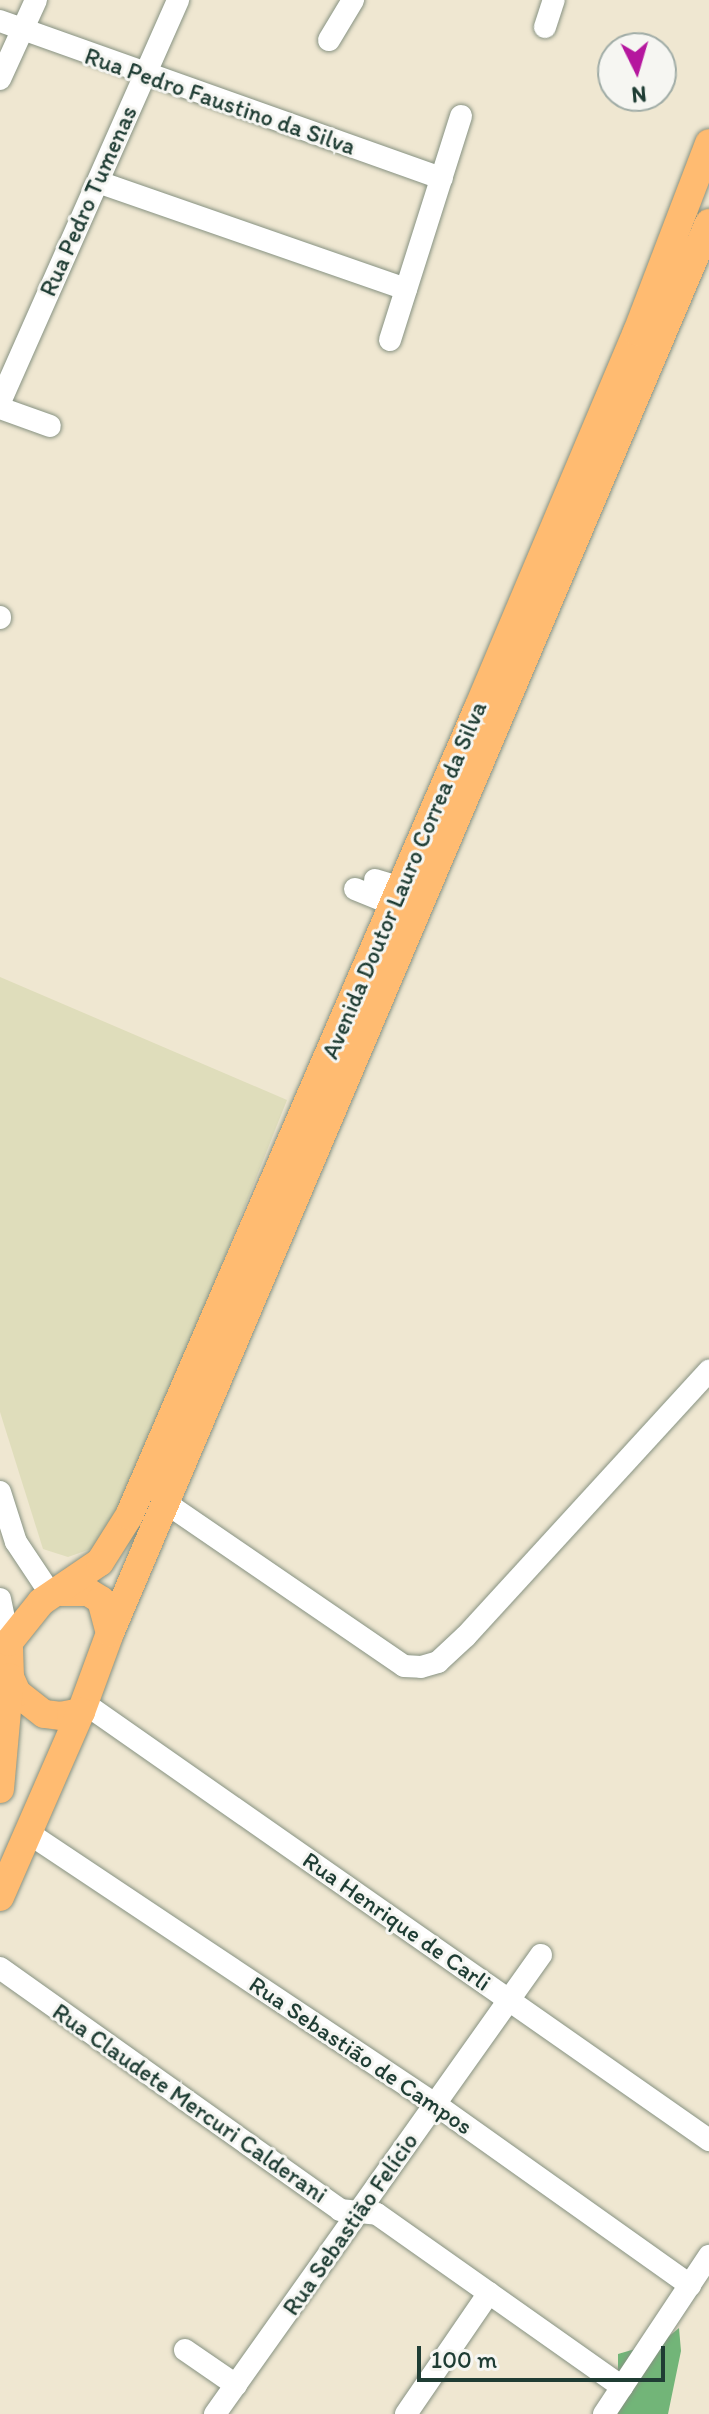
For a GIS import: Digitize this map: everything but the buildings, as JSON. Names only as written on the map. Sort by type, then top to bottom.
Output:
[{"type":"main road","name":"Avenida Doutor Lauro Correa da Silva","points":[[56,1594],[100,1562],[129,1516],[381,890],[637,332],[709,143]]},
{"type":"main road","points":[[0,1897],[709,223]]},
{"type":"main road","points":[[0,1789],[10,1677],[9,1642],[24,1618],[56,1594],[88,1592],[101,1600],[110,1633]]},
{"type":"main road","points":[[10,1677],[17,1693],[44,1714],[82,1708]]},
{"type":"street","points":[[0,79],[10,25],[36,0]]},
{"type":"street","name":"Rua Pedro Tumenas","points":[[0,405],[101,183],[178,0]]},
{"type":"street","points":[[329,40],[353,0]]},
{"type":"street","points":[[545,27],[554,0]]},
{"type":"street","name":"Rua Pedro Faustino da Silva","points":[[10,25],[146,76],[442,178]]},
{"type":"street","points":[[390,340],[461,116]]},
{"type":"street","points":[[101,183],[406,289]]},
{"type":"street","points":[[0,405],[50,426]]},
{"type":"street","points":[[166,1503],[404,1666],[421,1667],[438,1662],[466,1636],[709,1371]]},
{"type":"street","points":[[0,1492],[16,1542],[56,1594]]},
{"type":"street","points":[[0,1599],[9,1642]]},
{"type":"street","name":"Rua Henrique de Carli","points":[[82,1708],[510,1999],[709,2140]]},
{"type":"street","name":"Rua Sebastião de Campos","points":[[27,1832],[435,2104],[690,2285]]},
{"type":"street","name":"Rua Sebastião Felício","points":[[215,2414],[541,1955]]},
{"type":"street","name":"Rua Claudete Mercuri Calderani","points":[[0,1968],[340,2210],[377,2214],[622,2387]]},
{"type":"street","points":[[604,2414],[709,2256]]},
{"type":"street","points":[[406,2414],[489,2293]]},
{"type":"street","points":[[185,2350],[236,2385]]},
{"type":"shaded area","points":[[0,977],[287,1100],[129,1499],[105,1544],[68,1557],[43,1549],[0,1412]]},
{"type":"green space","points":[[679,2328],[681,2351],[668,2414],[618,2414],[618,2354],[663,2341]]}]
